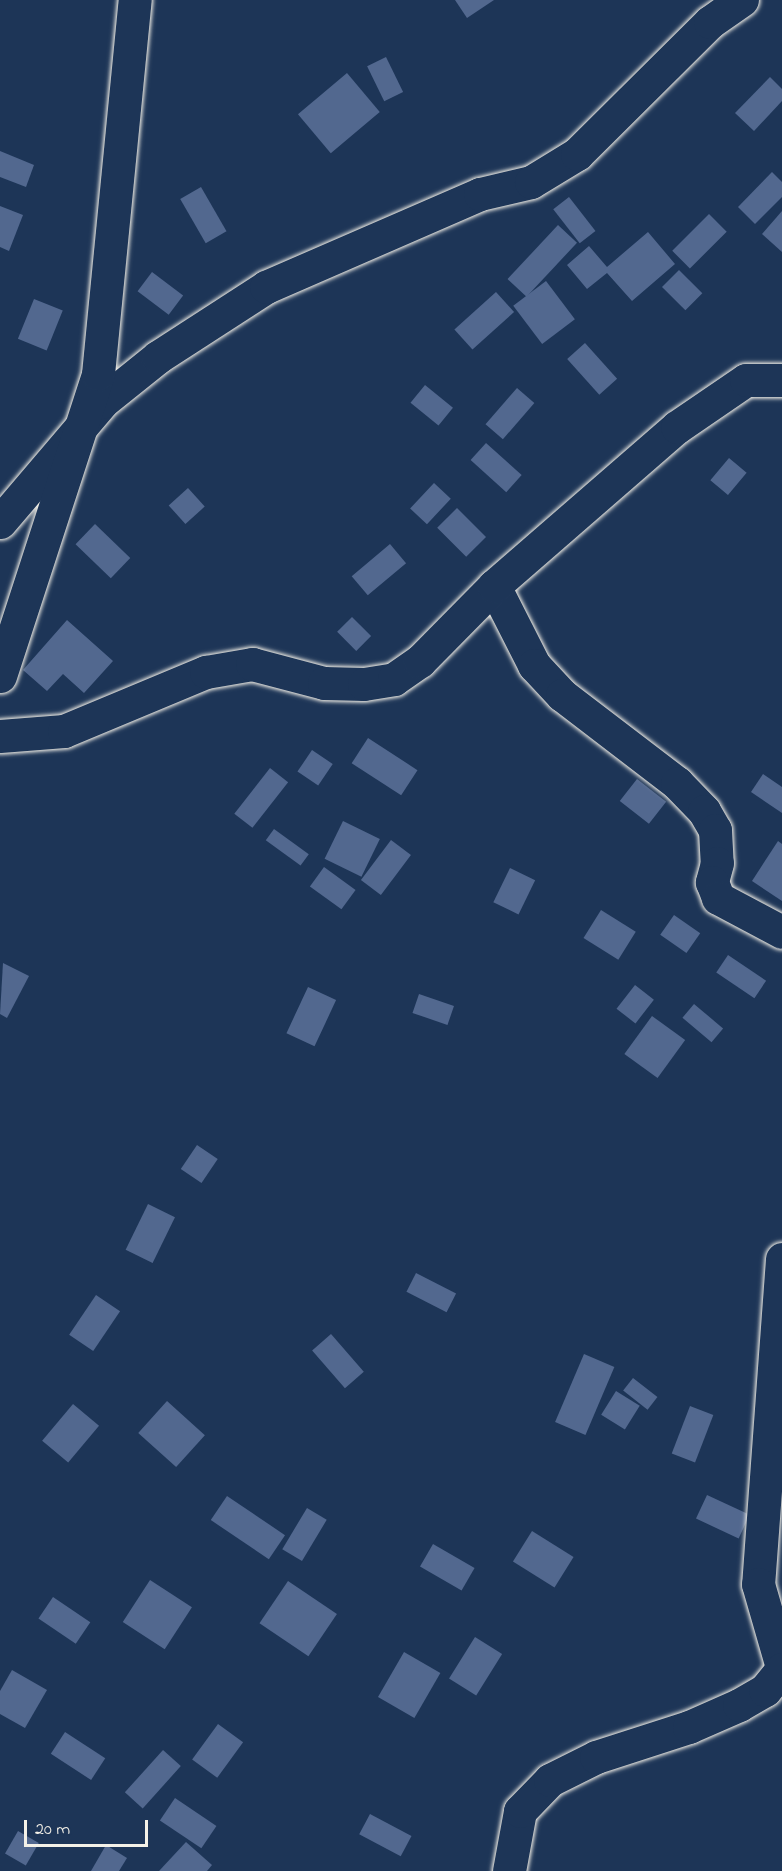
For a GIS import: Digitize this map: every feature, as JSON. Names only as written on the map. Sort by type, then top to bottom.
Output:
[{"type":"street","points":[[0,676],[77,432],[99,374],[135,0]]},
{"type":"street","points":[[0,522],[102,402],[158,357],[266,287],[480,194],[531,182],[577,154],[710,22],[742,0]]},
{"type":"street","points":[[0,736],[63,731],[206,672],[252,664],[324,683],[364,684],[394,679],[420,661],[494,585],[677,427],[746,380],[782,380]]},
{"type":"street","points":[[494,585],[534,665],[562,695],[677,783],[704,811],[715,830],[717,863],[712,882],[718,898],[782,932]]},
{"type":"street","points":[[509,1871],[520,1812],[549,1780],[596,1757],[689,1727],[739,1705],[765,1690],[782,1668],[758,1584],[782,1259]]},
{"type":"building","points":[[455,0],[494,0],[467,18]]},
{"type":"building","points":[[386,57],[403,92],[384,101],[367,66]]},
{"type":"building","points":[[347,73],[380,112],[331,153],[298,114]]},
{"type":"building","points":[[770,77],[782,89],[782,101],[754,131],[735,113]]},
{"type":"building","points":[[0,151],[34,165],[26,187],[0,177]]},
{"type":"building","points":[[772,172],[782,182],[782,197],[755,224],[738,207]]},
{"type":"building","points":[[201,187],[227,231],[206,243],[180,199]]},
{"type":"building","points":[[569,197],[595,231],[580,243],[553,209]]},
{"type":"building","points":[[0,206],[23,215],[9,251],[0,247]]},
{"type":"building","points":[[782,211],[782,252],[762,234]]},
{"type":"building","points":[[709,214],[727,232],[690,268],[672,251]]},
{"type":"building","points":[[558,225],[577,243],[527,297],[508,279]]},
{"type":"building","points":[[648,232],[675,264],[632,301],[607,273],[587,289],[567,265],[589,246],[607,267]]},
{"type":"building","points":[[679,270],[702,293],[685,310],[662,287]]},
{"type":"building","points":[[152,272],[183,295],[169,315],[138,291]]},
{"type":"building","points":[[546,281],[575,319],[542,344],[513,306]]},
{"type":"building","points":[[496,292],[514,312],[472,350],[454,329]]},
{"type":"building","points":[[34,299],[63,311],[47,350],[18,339]]},
{"type":"building","points":[[585,343],[617,379],[599,395],[567,359]]},
{"type":"building","points":[[425,385],[453,408],[439,426],[411,403]]},
{"type":"building","points":[[517,388],[534,403],[503,439],[486,424]]},
{"type":"building","points":[[486,443],[522,475],[506,492],[471,460]]},
{"type":"building","points":[[729,458],[747,473],[728,495],[710,480]]},
{"type":"building","points":[[434,483],[451,499],[427,524],[410,509]]},
{"type":"building","points":[[188,488],[205,507],[185,524],[169,505]]},
{"type":"building","points":[[457,508],[486,537],[466,557],[437,528]]},
{"type":"building","points":[[95,524],[130,558],[111,578],[76,544]]},
{"type":"building","points":[[390,544],[406,563],[368,595],[352,576]]},
{"type":"building","points":[[352,617],[371,636],[356,651],[337,632]]},
{"type":"building","points":[[67,620],[113,661],[84,693],[63,674],[47,691],[23,670]]},
{"type":"building","points":[[368,738],[417,770],[401,795],[352,763]]},
{"type":"building","points":[[312,750],[333,764],[318,786],[297,772]]},
{"type":"building","points":[[270,768],[288,782],[252,828],[234,814]]},
{"type":"building","points":[[763,774],[782,787],[782,813],[751,792]]},
{"type":"building","points":[[637,779],[666,802],[649,824],[620,801]]},
{"type":"building","points":[[343,821],[380,839],[361,877],[325,859]]},
{"type":"building","points":[[274,829],[309,854],[301,866],[266,840]]},
{"type":"building","points":[[391,840],[411,855],[381,895],[361,880]]},
{"type":"building","points":[[778,841],[782,844],[782,901],[752,881]]},
{"type":"building","points":[[324,867],[356,890],[341,909],[310,886]]},
{"type":"building","points":[[510,868],[535,880],[519,914],[493,902]]},
{"type":"building","points":[[601,910],[636,932],[618,960],[584,938]]},
{"type":"building","points":[[674,915],[700,933],[686,953],[660,935]]},
{"type":"building","points":[[728,955],[766,981],[754,998],[716,972]]},
{"type":"building","points":[[3,963],[29,976],[7,1018],[0,1014]]},
{"type":"building","points":[[635,985],[654,1000],[635,1023],[617,1009]]},
{"type":"building","points":[[308,987],[336,1000],[315,1046],[286,1033]]},
{"type":"building","points":[[419,994],[454,1006],[447,1025],[412,1013]]},
{"type":"building","points":[[694,1004],[723,1028],[712,1042],[682,1018]]},
{"type":"building","points":[[652,1016],[685,1040],[658,1078],[624,1054]]},
{"type":"building","points":[[197,1145],[218,1159],[202,1183],[181,1169]]},
{"type":"building","points":[[148,1204],[175,1217],[153,1263],[126,1250]]},
{"type":"building","points":[[416,1273],[456,1293],[447,1312],[406,1292]]},
{"type":"building","points":[[96,1295],[120,1311],[93,1351],[69,1335]]},
{"type":"building","points":[[331,1334],[364,1372],[345,1388],[312,1350]]},
{"type":"building","points":[[584,1354],[614,1367],[585,1435],[555,1422]]},
{"type":"building","points":[[633,1378],[657,1397],[648,1410],[623,1391]]},
{"type":"building","points":[[616,1391],[640,1406],[625,1430],[601,1415]]},
{"type":"building","points":[[167,1401],[205,1435],[176,1467],[138,1433]]},
{"type":"building","points":[[73,1404],[99,1426],[68,1463],[42,1441]]},
{"type":"building","points":[[690,1406],[713,1415],[695,1463],[672,1454]]},
{"type":"building","points":[[707,1495],[750,1515],[739,1538],[696,1519]]},
{"type":"building","points":[[227,1496],[285,1535],[269,1559],[211,1520]]},
{"type":"building","points":[[307,1508],[327,1520],[302,1561],[282,1549]]},
{"type":"building","points":[[532,1531],[574,1557],[554,1587],[513,1562]]},
{"type":"building","points":[[433,1544],[475,1568],[462,1591],[420,1567]]},
{"type":"building","points":[[150,1580],[192,1607],[165,1649],[123,1622]]},
{"type":"building","points":[[288,1581],[337,1614],[308,1656],[259,1623]]},
{"type":"building","points":[[53,1597],[90,1622],[76,1644],[38,1619]]},
{"type":"building","points":[[475,1637],[502,1654],[476,1696],[449,1679]]},
{"type":"building","points":[[404,1652],[440,1673],[414,1718],[378,1697]]},
{"type":"building","points":[[12,1670],[47,1690],[25,1728],[0,1714],[0,1691]]},
{"type":"building","points":[[218,1724],[243,1742],[217,1778],[192,1760]]},
{"type":"building","points":[[65,1732],[105,1758],[91,1780],[51,1754]]},
{"type":"building","points":[[163,1750],[181,1766],[143,1808],[125,1792]]},
{"type":"building","points":[[175,1798],[216,1826],[201,1848],[160,1820]]},
{"type":"building","points":[[370,1814],[411,1836],[401,1856],[359,1834]]},
{"type":"building","points":[[18,1831],[39,1843],[26,1866],[5,1854]]},
{"type":"building","points":[[186,1842],[212,1865],[207,1871],[159,1871]]},
{"type":"building","points":[[106,1845],[127,1858],[119,1871],[91,1871]]}]
